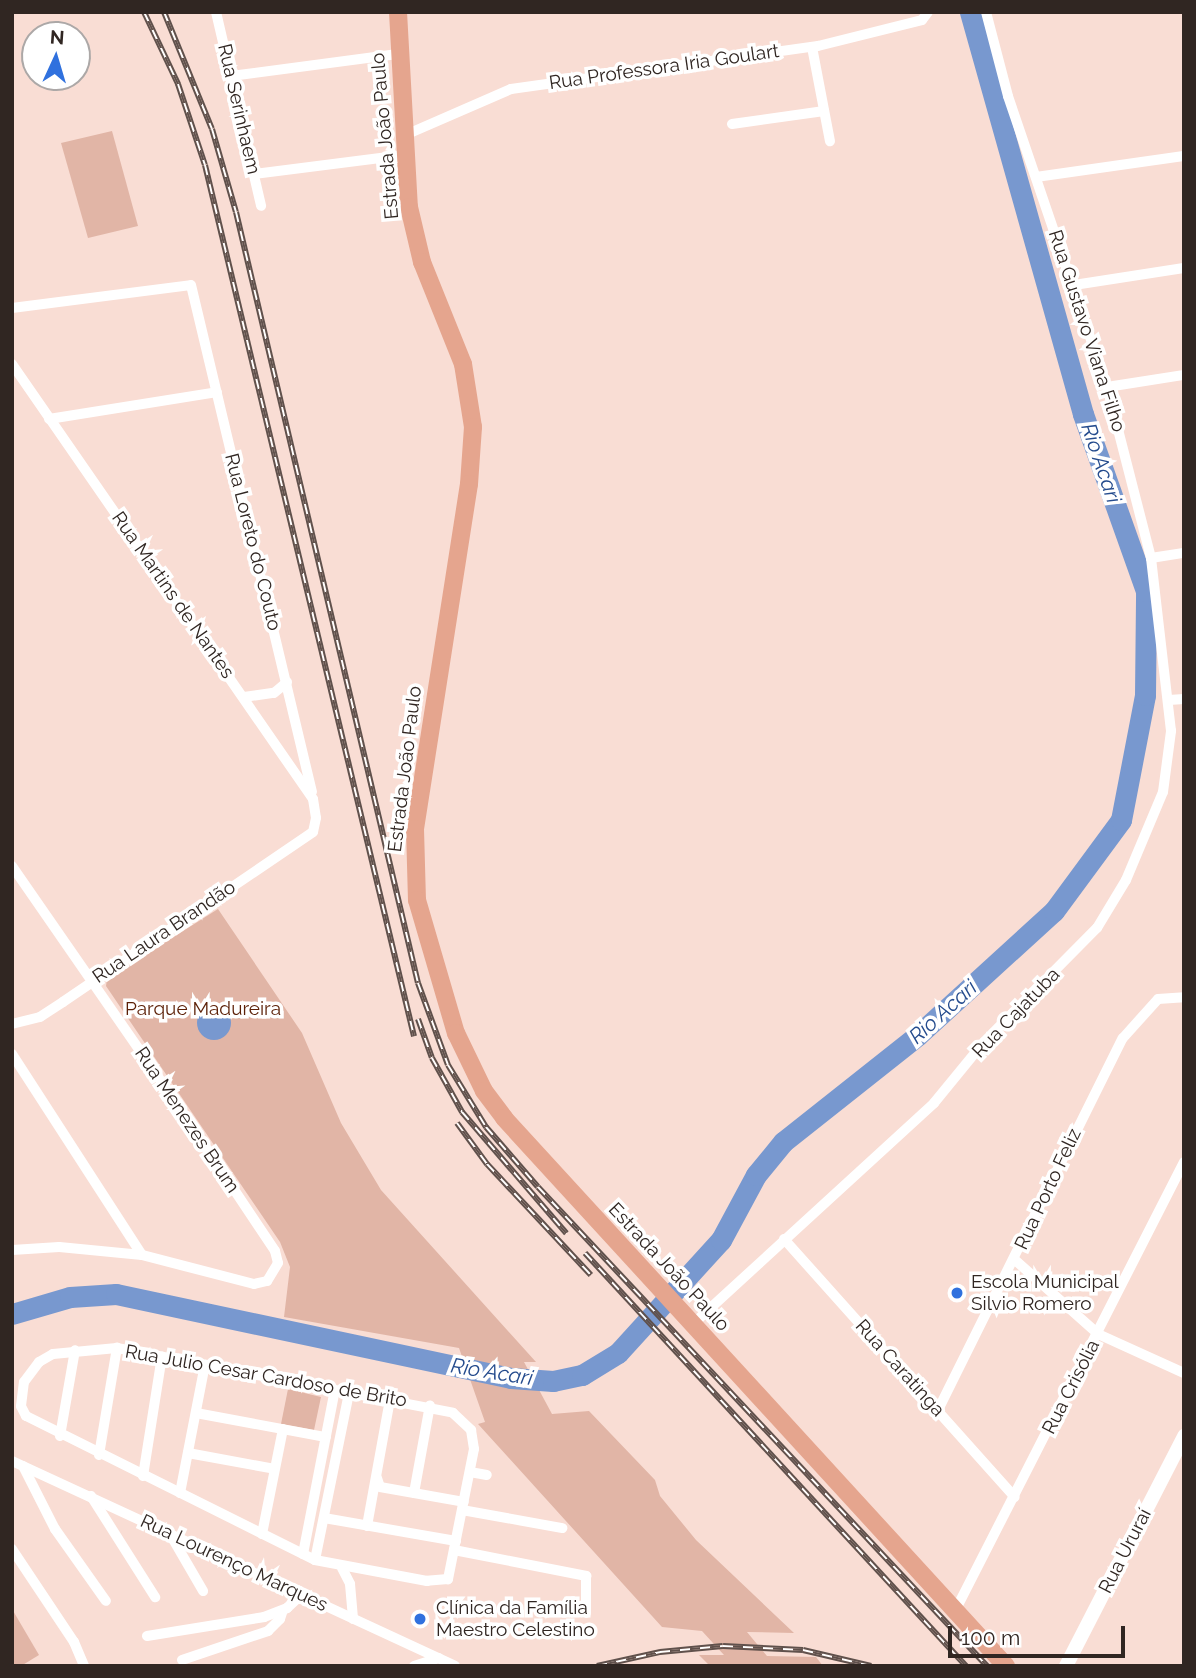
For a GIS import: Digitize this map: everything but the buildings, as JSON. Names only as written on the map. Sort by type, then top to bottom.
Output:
[{"type":"main road","name":"Estrada João Paulo","points":[[398,12],[404,155],[415,236],[463,364],[473,427],[469,484],[415,829],[417,900],[456,1033],[484,1091],[654,1282],[1006,1666]]},
{"type":"street","name":"Rua Serinhaem","points":[[216,12],[261,206]]},
{"type":"street","name":"Rua Professora Iria Goulart","points":[[403,136],[511,89],[812,47],[922,20],[928,12]]},
{"type":"street","name":"Rua Gustavo Viana Filho","points":[[986,12],[1036,177],[1107,387],[1151,558],[1162,656]]},
{"type":"street","points":[[812,47],[830,141]]},
{"type":"street","points":[[231,76],[398,54]]},
{"type":"street","points":[[732,124],[824,111]]},
{"type":"street","points":[[254,174],[404,155]]},
{"type":"street","points":[[1036,177],[1184,156]]},
{"type":"street","points":[[1074,285],[1184,268]]},
{"type":"street","name":"Rua Loreto do Couto","points":[[12,308],[191,285],[313,799]]},
{"type":"street","name":"Rua Martins de Nantes","points":[[12,364],[313,799]]},
{"type":"street","points":[[1107,387],[1184,375]]},
{"type":"street","points":[[49,419],[217,392]]},
{"type":"street","points":[[1151,558],[1184,552]]},
{"type":"street","name":"Rua Cajatuba","points":[[689,1320],[934,1104],[984,1042],[1097,928],[1126,880],[1163,792],[1170,760],[1169,700],[1162,656]]},
{"type":"street","points":[[244,697],[274,693],[287,682]]},
{"type":"street","points":[[1169,700],[1184,699]]},
{"type":"street","name":"Rua Laura Brandão","points":[[12,1024],[40,1017],[313,832],[313,799]]},
{"type":"street","name":"Rua Menezes Brum","points":[[12,866],[275,1251],[273,1275],[254,1284],[142,1255]]},
{"type":"street","name":"Rua Porto Feliz","points":[[938,1410],[1129,1030],[1158,999],[1184,997]]},
{"type":"street","points":[[12,1054],[142,1255]]},
{"type":"street","name":"Rua Crisólia","points":[[956,1611],[1184,1162]]},
{"type":"street","name":"Rua Caratinga","points":[[784,1239],[1015,1497]]},
{"type":"street","points":[[12,1250],[58,1247],[142,1255]]},
{"type":"street","points":[[1015,1259],[1098,1334],[1184,1373]]},
{"type":"street","points":[[99,1455],[117,1348]]},
{"type":"street","name":"Rua Julio Cesar Cardoso de Brito","points":[[117,1348],[335,1390],[430,1405],[453,1413],[471,1430],[474,1449],[455,1546],[444,1581],[342,1568],[316,1560],[60,1436],[26,1416],[22,1393],[29,1370],[39,1362],[75,1350],[117,1348]]},
{"type":"street","points":[[60,1436],[75,1350]]},
{"type":"street","points":[[143,1476],[162,1356]]},
{"type":"street","points":[[180,1493],[205,1364]]},
{"type":"street","points":[[303,1554],[335,1390]]},
{"type":"street","points":[[316,1560],[349,1392]]},
{"type":"street","points":[[367,1526],[390,1400]]},
{"type":"street","points":[[414,1493],[430,1405]]},
{"type":"street","points":[[196,1413],[326,1437]]},
{"type":"street","points":[[262,1534],[283,1429]]},
{"type":"street","name":"Rua Ururaí","points":[[1066,1666],[1184,1436]]},
{"type":"street","points":[[188,1453],[275,1469]]},
{"type":"street","name":"Rua Lourenço Marques","points":[[12,1461],[91,1495],[300,1596],[455,1666]]},
{"type":"street","points":[[23,1466],[55,1529],[106,1601]]},
{"type":"street","points":[[470,1472],[487,1475]]},
{"type":"street","points":[[377,1478],[380,1487],[562,1528]]},
{"type":"street","points":[[91,1495],[155,1597]]},
{"type":"street","points":[[324,1518],[586,1576],[586,1613]]},
{"type":"street","points":[[170,1534],[203,1591]]},
{"type":"street","points":[[12,1549],[74,1642],[84,1665]]},
{"type":"street","points":[[342,1568],[351,1591],[353,1619]]},
{"type":"street","points":[[147,1636],[264,1617],[283,1609],[300,1596]]},
{"type":"street","points":[[182,1660],[268,1630],[280,1619],[283,1609]]},
{"type":"street","points":[[414,1666],[439,1658]]},
{"type":"green space","points":[[112,131],[138,226],[88,238],[61,143]]},
{"type":"green space","name":"Parque Madureira","points":[[218,909],[302,1033],[341,1123],[381,1190],[536,1362],[524,1362],[552,1414],[589,1411],[655,1480],[660,1496],[696,1540],[794,1633],[747,1632],[767,1656],[816,1657],[823,1666],[710,1666],[699,1655],[724,1655],[702,1631],[662,1627],[478,1424],[485,1422],[459,1348],[284,1317],[290,1267],[280,1242],[106,986],[107,979]]},
{"type":"green space","points":[[288,1389],[321,1397],[314,1430],[281,1424]]},
{"type":"green space","points":[[12,1609],[39,1655],[21,1666],[12,1666]]},
{"type":"water","points":[[214,1006],[226,1011],[231,1023],[226,1035],[214,1040],[202,1035],[197,1023],[202,1011]]},
{"type":"waterway","name":"Rio Acari","points":[[12,1314],[70,1297],[116,1294],[511,1378],[553,1381],[582,1375],[618,1353],[721,1240],[756,1175],[783,1142],[918,1035],[1054,911],[1121,820],[1145,695],[1146,591],[1083,414],[970,12]]},
{"type":"railway","points":[[144,12],[178,84],[205,165],[414,1036]]},
{"type":"railway","points":[[164,12],[212,129],[236,212],[418,983],[448,1065],[486,1127],[538,1187],[987,1666]]},
{"type":"railway","points":[[418,1019],[432,1058],[462,1112],[566,1233]]},
{"type":"railway","points":[[457,1123],[487,1164],[591,1275]]},
{"type":"railway","points":[[585,1253],[966,1666]]},
{"type":"railway","points":[[597,1666],[660,1652],[723,1646],[803,1650],[871,1666]]},
{"type":"place","name":"Escola Municipal Silvio Romero","points":[[957,1293]]},
{"type":"place","name":"Clínica da Família Maestro Celestino","points":[[420,1619]]}]
